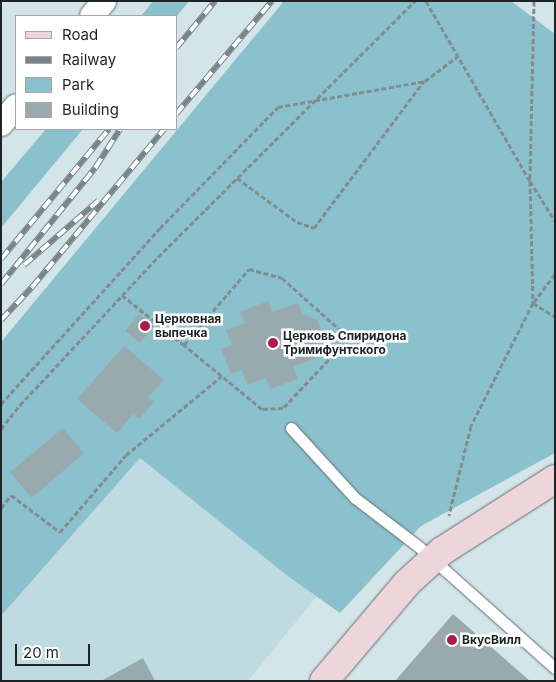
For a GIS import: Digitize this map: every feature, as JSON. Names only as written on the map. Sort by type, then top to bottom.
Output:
[{"type":"street","points":[[83,15],[89,1]]},
{"type":"street","points":[[93,15],[104,1]]},
{"type":"street","points":[[1,124],[15,107]]},
{"type":"street","points":[[324,681],[407,583],[437,556],[555,479]]},
{"type":"lane","points":[[291,428],[355,498],[437,556],[555,668]]},
{"type":"path","points":[[1,430],[20,405],[122,295],[415,1]]},
{"type":"path","points":[[426,1],[555,221]]},
{"type":"path","points":[[533,302],[530,181],[534,1]]},
{"type":"path","points":[[237,178],[297,222],[314,228],[425,81],[458,56]]},
{"type":"path","points":[[1,404],[160,228],[278,107],[425,81]]},
{"type":"path","points":[[122,295],[262,409],[283,408],[349,338],[282,278],[249,270],[184,345]]},
{"type":"path","points":[[437,556],[471,426],[533,302],[555,274]]},
{"type":"path","points":[[533,302],[555,317]]},
{"type":"path","points":[[1,508],[11,495],[60,532],[126,455],[222,376]]},
{"type":"shaded area","points":[[140,458],[316,597],[248,681],[1,681],[1,616]]},
{"type":"green space","points":[[153,1],[189,1],[178,15],[142,15]]},
{"type":"green space","points":[[284,1],[511,1],[555,34],[555,453],[421,526],[340,613],[289,577],[140,458],[1,616],[1,342]]},
{"type":"green space","points":[[45,130],[82,130],[1,228],[1,182]]},
{"type":"building","name":"Церковь Спиридона Тримифунтского","points":[[268,301],[272,312],[298,303],[302,313],[317,320],[322,332],[315,346],[319,357],[293,367],[298,379],[270,389],[266,378],[247,385],[242,369],[231,374],[221,349],[232,345],[226,330],[245,323],[240,312]]},
{"type":"building","points":[[139,314],[154,326],[140,343],[125,331]]},
{"type":"building","points":[[124,346],[164,380],[148,397],[154,402],[139,419],[133,414],[117,433],[77,399]]},
{"type":"building","points":[[63,428],[84,453],[31,498],[10,472]]},
{"type":"building","points":[[453,614],[530,681],[395,681]]},
{"type":"building","points":[[143,658],[155,681],[101,681]]},
{"type":"railway","points":[[178,46],[215,1]]},
{"type":"railway","points":[[178,112],[272,1]]},
{"type":"railway","points":[[1,259],[108,130]]},
{"type":"railway","points":[[1,284],[95,168],[119,130]]},
{"type":"railway","points":[[1,320],[32,287],[163,130]]},
{"type":"railway","points":[[24,265],[98,201]]},
{"type":"place","name":"Церковная выпечка","points":[[145,326]]},
{"type":"place","name":"Церковь Спиридона Тримифунтского","points":[[273,343]]},
{"type":"place","name":"ВкусВилл","points":[[452,640]]}]
